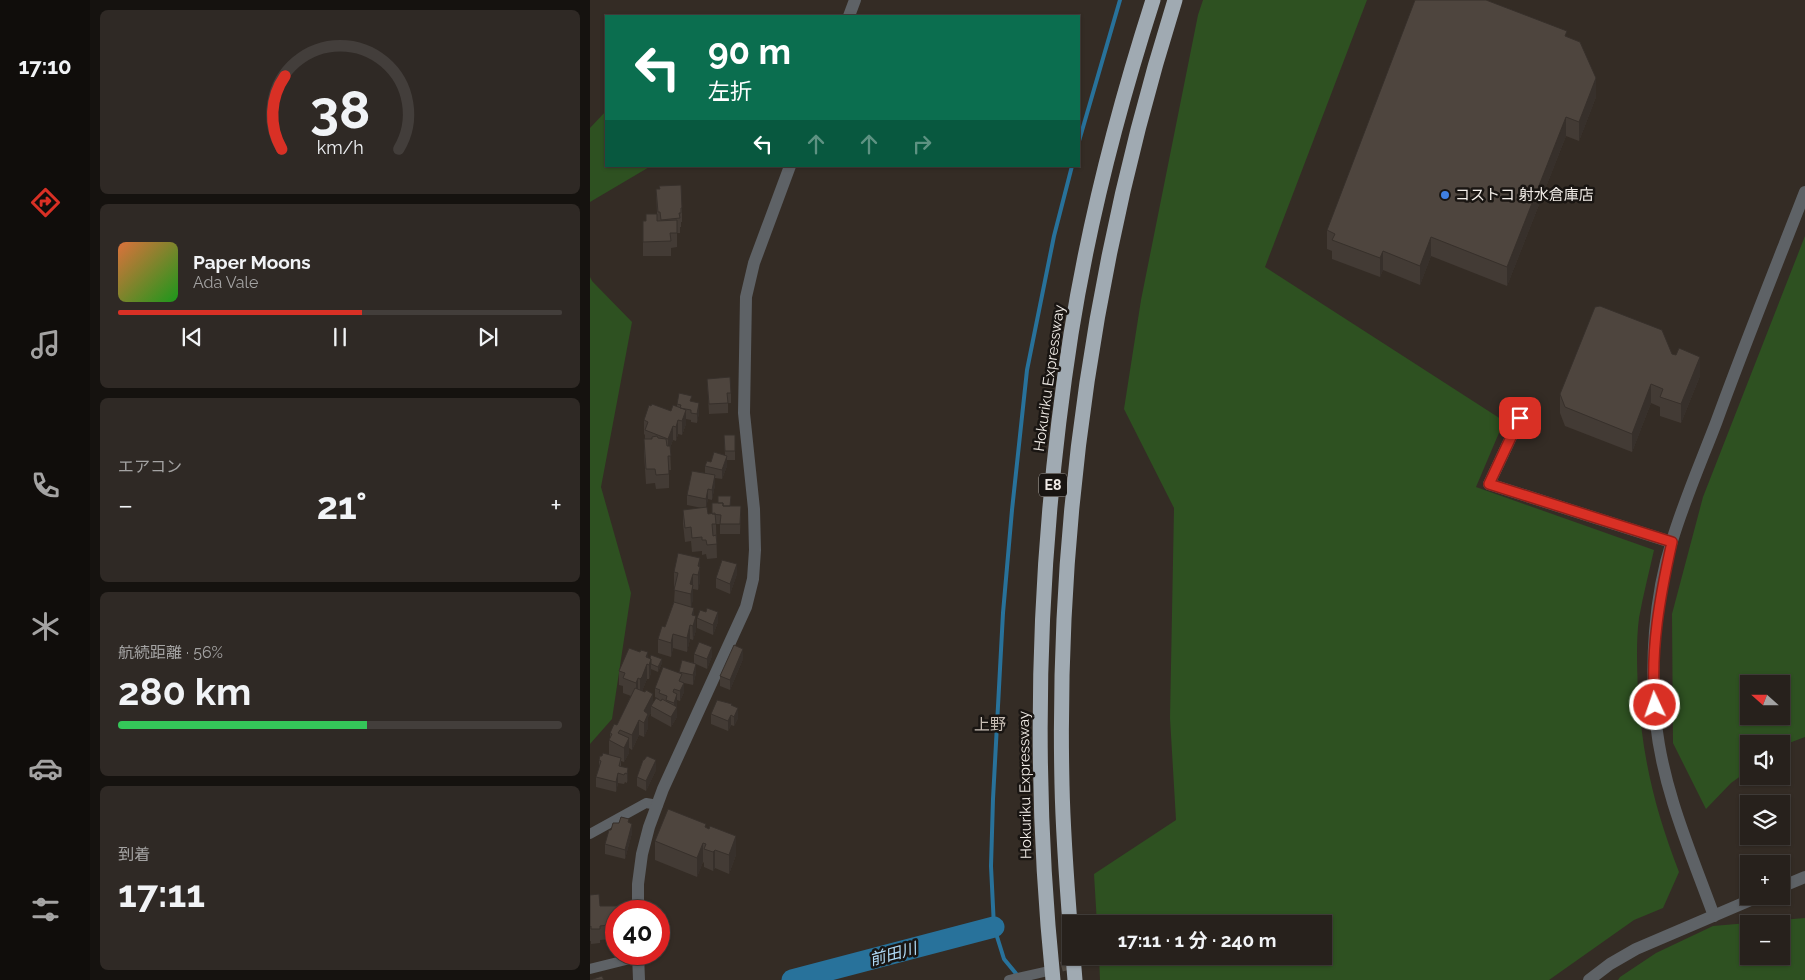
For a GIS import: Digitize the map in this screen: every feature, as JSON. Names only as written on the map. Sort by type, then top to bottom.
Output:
[{"type":"highway","name":"Hokuriku Expressway","points":[[1048,977],[1040,785],[1042,632],[1046,553],[1060,415],[1071,333],[1102,183],[1119,112],[1152,0]]},
{"type":"highway","name":"E8","points":[[1069,915],[1062,794],[1062,707],[1063,629],[1074,483],[1089,365],[1106,263],[1122,188],[1175,0]]},
{"type":"highway","points":[[1074,965],[1075,980]]},
{"type":"street","points":[[848,15],[855,0]]},
{"type":"street","points":[[638,900],[642,854],[658,805],[746,607],[753,579],[755,550],[754,510],[744,413],[746,297],[754,263],[790,167]]},
{"type":"street","points":[[1714,916],[1675,810],[1663,765],[1656,724],[1653,686],[1655,641],[1661,591],[1672,542],[1738,362],[1805,192]]},
{"type":"street","points":[[1520,418],[1489,484],[1672,542]]},
{"type":"street","points":[[590,834],[646,803],[658,805]]},
{"type":"street","points":[[1790,883],[1805,877]]},
{"type":"street","points":[[1589,980],[1636,948],[1740,905]]},
{"type":"street","points":[[590,969],[605,965]]},
{"type":"street","points":[[638,965],[639,980]]},
{"type":"street","points":[[1009,980],[1048,977]]},
{"type":"green space","points":[[1203,0],[1367,0],[1265,267],[1504,421],[1476,487],[1654,550],[1639,618],[1637,645],[1638,690],[1646,761],[1663,827],[1679,872],[1663,908],[1634,920],[1549,980],[1100,980],[1099,965],[1332,965],[1332,915],[1096,915],[1094,874],[1176,820],[1170,718],[1174,508],[1124,409],[1141,300],[1198,15]]},
{"type":"green space","points":[[605,112],[605,167],[649,167],[590,202],[590,128]]},
{"type":"green space","points":[[1805,236],[1805,737],[1790,743],[1790,735],[1740,735],[1740,776],[1731,783],[1706,809],[1673,743],[1672,614],[1703,497]]},
{"type":"green space","points":[[590,277],[632,322],[601,487],[631,593],[612,719],[590,744]]},
{"type":"green space","points":[[1805,918],[1805,980],[1618,980],[1656,953],[1713,926],[1740,924],[1740,965],[1790,965],[1790,919]]},
{"type":"building","name":"コストコ 射水倉庫店","points":[[1415,0],[1486,0],[1567,31],[1565,36],[1580,42],[1596,78],[1579,122],[1566,117],[1507,267],[1431,237],[1420,266],[1383,251],[1380,258],[1332,240],[1335,234],[1327,230]]},
{"type":"building","points":[[681,185],[682,208],[681,213],[679,213],[680,218],[661,220],[660,212],[658,212],[656,189],[660,189],[659,186]]},
{"type":"building","points":[[646,214],[657,214],[657,221],[677,220],[677,233],[670,233],[671,241],[643,242],[643,221],[646,221]]},
{"type":"building","points":[[1600,306],[1662,330],[1672,354],[1676,355],[1679,348],[1700,357],[1681,404],[1660,397],[1663,389],[1651,384],[1632,434],[1565,407],[1560,394],[1595,307]]},
{"type":"building","points":[[730,377],[731,393],[727,393],[728,403],[709,404],[707,379]]},
{"type":"building","points":[[679,393],[692,396],[690,401],[699,403],[697,414],[691,413],[691,410],[680,408],[681,405],[677,404]]},
{"type":"building","points":[[652,404],[671,411],[673,405],[686,410],[682,421],[678,420],[676,427],[673,426],[668,439],[645,430],[648,422],[644,420],[649,405],[651,406]]},
{"type":"building","points":[[724,435],[735,435],[735,451],[725,451]]},
{"type":"building","points":[[657,436],[658,438],[666,439],[667,446],[670,446],[671,456],[668,456],[669,474],[656,475],[655,469],[646,469],[644,439],[652,439],[652,437]]},
{"type":"building","points":[[714,452],[727,456],[722,470],[705,466],[707,461],[711,462]]},
{"type":"building","points":[[692,471],[715,475],[712,490],[708,489],[706,499],[687,495]]},
{"type":"building","points":[[718,496],[731,496],[730,506],[723,506],[723,503],[718,503]]},
{"type":"building","points":[[712,503],[723,503],[723,506],[741,506],[740,524],[720,524],[721,515],[712,514]]},
{"type":"building","points":[[707,507],[708,514],[715,513],[716,524],[712,524],[713,536],[716,535],[717,544],[707,545],[706,540],[702,540],[702,537],[692,538],[691,527],[685,528],[683,510]]},
{"type":"building","points":[[678,553],[700,558],[698,575],[693,574],[690,584],[693,585],[691,594],[674,590],[678,573],[674,572]]},
{"type":"building","points":[[722,560],[737,564],[730,584],[716,578]]},
{"type":"building","points":[[674,602],[694,608],[692,615],[696,616],[693,626],[690,625],[687,638],[673,634],[671,643],[658,639],[662,626],[665,627]]},
{"type":"building","points":[[707,608],[718,612],[713,625],[697,618],[700,610],[706,612]]},
{"type":"building","points":[[699,642],[712,647],[707,659],[694,654]]},
{"type":"building","points":[[734,645],[743,649],[730,680],[720,676]]},
{"type":"building","points":[[629,648],[640,652],[641,650],[648,652],[646,657],[651,659],[642,677],[638,678],[636,683],[623,678],[625,673],[619,671]]},
{"type":"building","points":[[651,655],[662,659],[658,667],[651,664]]},
{"type":"building","points":[[682,660],[696,664],[693,675],[679,672]]},
{"type":"building","points":[[663,667],[682,674],[679,681],[684,683],[680,691],[674,689],[673,692],[677,694],[674,703],[666,700],[667,696],[659,693],[660,690],[655,688]]},
{"type":"building","points":[[635,688],[645,692],[646,690],[653,694],[644,711],[648,714],[644,723],[639,720],[632,735],[620,730],[618,733],[629,738],[624,748],[609,740],[612,734],[610,733],[614,724],[617,725]]},
{"type":"building","points":[[656,698],[677,707],[671,717],[651,706]]},
{"type":"building","points":[[717,700],[732,704],[738,708],[734,717],[731,715],[728,721],[711,714]]},
{"type":"building","points":[[603,753],[621,758],[619,766],[628,768],[627,774],[618,773],[616,782],[596,777],[601,761],[599,760],[600,756]]},
{"type":"building","points":[[647,756],[656,760],[646,781],[637,777],[643,760]]},
{"type":"building","points":[[668,809],[706,824],[705,827],[709,829],[710,826],[736,836],[729,855],[715,850],[713,852],[704,849],[706,844],[703,843],[697,858],[655,841]]},
{"type":"building","points":[[621,817],[629,819],[628,822],[632,824],[625,850],[605,844],[613,823],[619,823]]},
{"type":"building","points":[[599,894],[600,906],[605,906],[605,925],[600,926],[600,929],[591,929],[590,927],[590,895]]},
{"type":"building","points":[[602,976],[604,980],[590,980]]},
{"type":"waterway","points":[[1080,138],[1120,0]]},
{"type":"waterway","points":[[1018,976],[1004,959],[994,927],[991,866],[1003,613],[1027,370],[1054,236],[1072,167]]},
{"type":"waterway","name":"前田川","points":[[792,980],[994,927]]},
{"type":"tunnel","points":[[1047,971],[1067,965]]},
{"type":"place","name":"コストコ 射水倉庫店","points":[[1445,195]]},
{"type":"district","name":"上野","points":[[990,724]]},
{"type":"route","points":[[1520,418],[1489,484],[1672,542],[1661,591],[1655,641],[1653,686],[1655,705]]}]
